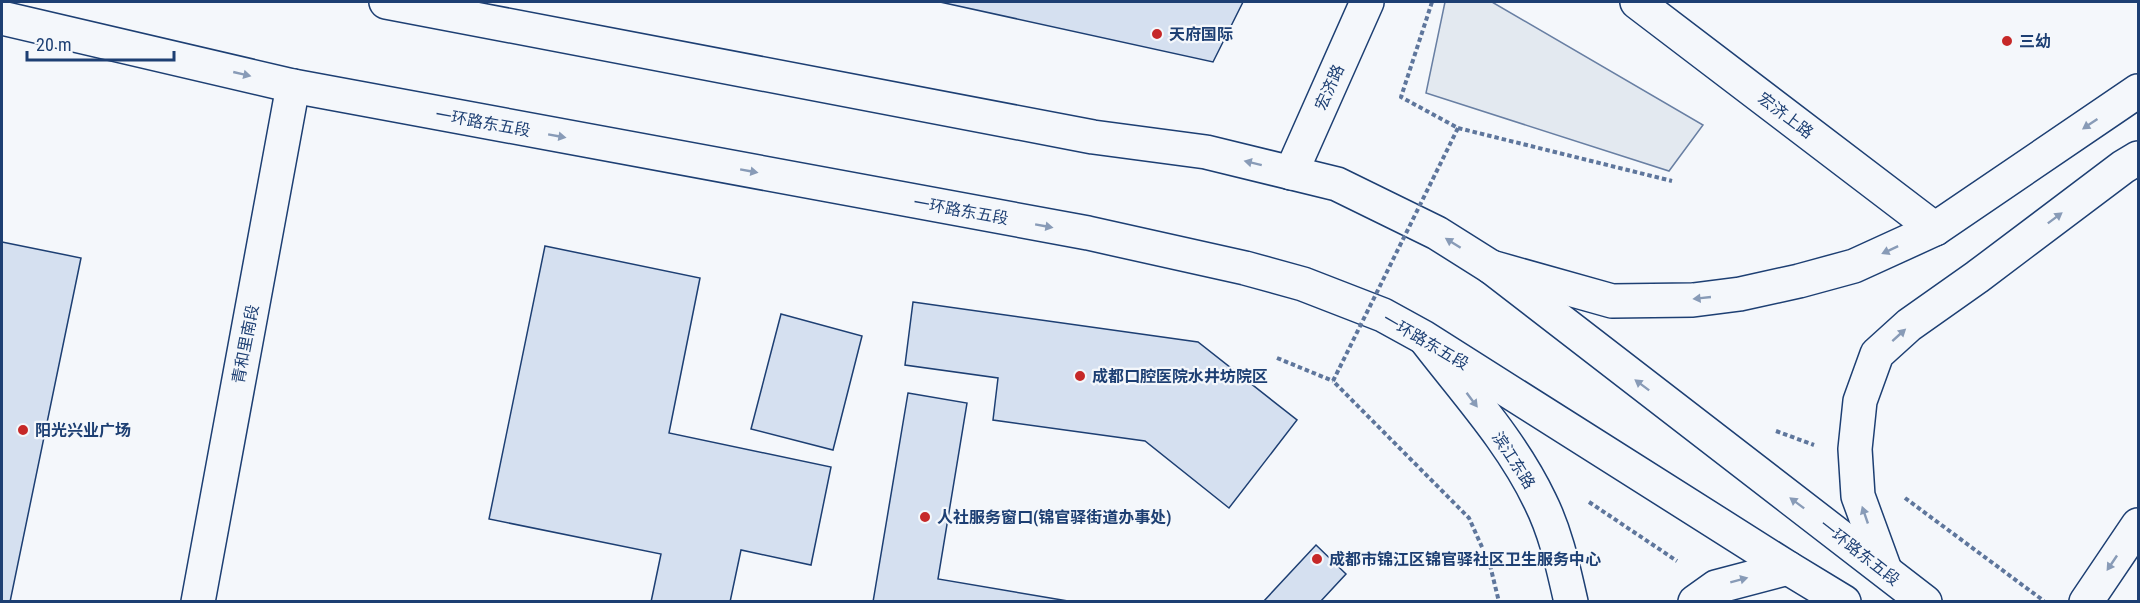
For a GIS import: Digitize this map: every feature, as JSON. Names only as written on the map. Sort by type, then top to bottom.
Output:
[{"type":"main road","name":"宏济路","points":[[1291,173],[1367,2]]},
{"type":"main road","name":"宏济上路","points":[[1637,2],[1935,229]]},
{"type":"main road","name":"一环路东五段","points":[[401,3],[1093,137],[1206,152],[1337,184],[1437,233],[1491,267],[1917,596]]},
{"type":"main road","name":"一环路东五段","points":[[2,18],[293,86],[1076,231],[1245,268],[1303,285],[1383,315],[1423,337],[1844,602]]},
{"type":"main road","name":"青和里南段","points":[[198,602],[293,86]]},
{"type":"main road","points":[[1491,267],[1612,301],[1693,300],[1740,294],[1799,281],[1854,266],[1935,229],[2139,91]]},
{"type":"main road","points":[[1885,570],[1858,496],[1854,449],[1860,401],[1877,354],[1910,325],[2134,163]]},
{"type":"main road","name":"滨江东路","points":[[1423,337],[1508,448],[1540,501],[1558,547],[1571,602]]},
{"type":"main road","points":[[2086,602],[2139,525]]},
{"type":"main road","points":[[1705,594],[1788,568]]},
{"type":"path","points":[[1432,2],[1401,97],[1458,128],[1672,181]]},
{"type":"path","points":[[1333,381],[1458,128]]},
{"type":"path","points":[[1277,358],[1333,381],[1469,518],[1490,565],[1499,602]]},
{"type":"path","points":[[1767,428],[1856,461],[2044,602]]},
{"type":"path","points":[[1587,501],[1705,594]]},
{"type":"shaded area","points":[[1445,2],[1492,2],[1703,125],[1669,171],[1426,93]]},
{"type":"building","name":"天府国际","points":[[940,2],[1243,2],[1213,62]]},
{"type":"building","name":"阳光兴业广场","points":[[2,242],[81,258],[10,602],[2,602]]},
{"type":"building","points":[[545,246],[700,278],[669,433],[831,467],[811,565],[741,550],[730,602],[651,602],[661,554],[489,519]]},
{"type":"building","points":[[913,302],[1198,342],[1297,420],[1229,508],[1145,441],[993,420],[998,378],[905,365]]},
{"type":"building","points":[[781,314],[862,336],[833,450],[751,429]]},
{"type":"building","points":[[908,393],[967,403],[938,579],[1074,602],[873,602]]},
{"type":"building","name":"成都市锦江区锦官驿社区卫生服务中心","points":[[1316,545],[1346,574],[1320,602],[1263,602]]},
{"type":"place","name":"天府国际","points":[[1157,34]]},
{"type":"place","name":"三幼","points":[[2007,41]]},
{"type":"place","name":"成都口腔医院水井坊院区","points":[[1080,376]]},
{"type":"place","name":"阳光兴业广场","points":[[23,430]]},
{"type":"place","name":"人社服务窗口(锦官驿街道办事处)","points":[[925,517]]},
{"type":"place","name":"成都市锦江区锦官驿社区卫生服务中心","points":[[1317,559]]}]
